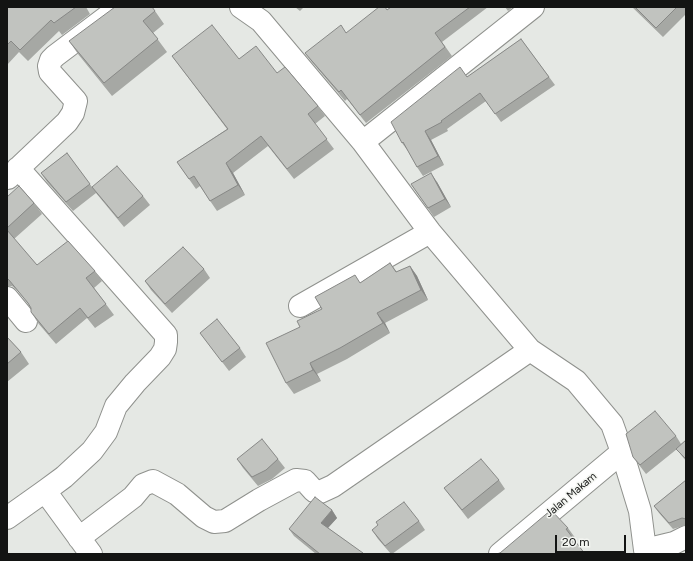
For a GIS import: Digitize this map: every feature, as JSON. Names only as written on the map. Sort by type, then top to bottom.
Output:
[{"type":"street","points":[[7,518],[64,477],[92,451],[106,432],[116,406],[135,383],[160,357],[165,349],[166,336],[12,173],[67,122],[73,113],[76,101],[50,72],[49,66],[51,60],[120,7]]},
{"type":"street","points":[[241,7],[261,21],[363,142],[430,232],[530,350],[576,381],[612,424],[640,511],[644,552],[674,543],[686,537]]},
{"type":"street","points":[[363,142],[533,7]]},
{"type":"street","points":[[300,306],[430,232]]},
{"type":"street","points":[[7,298],[26,321]]},
{"type":"street","points":[[45,491],[85,546],[143,485],[153,481],[177,494],[204,518],[214,522],[225,521],[296,480],[305,481],[314,491],[320,492],[333,486],[530,350]]},
{"type":"street","name":"Jalan Makam","points":[[500,554],[622,452]]},
{"type":"building","points":[[7,7],[76,7],[54,23],[51,20],[20,50],[11,41],[7,45]]},
{"type":"building","points":[[115,7],[152,7],[155,11],[143,21],[158,39],[104,83],[69,41]]},
{"type":"building","points":[[379,7],[385,7],[387,10],[391,7],[470,7],[435,33],[445,47],[360,115],[341,90],[339,92],[305,53],[341,25],[346,33]]},
{"type":"building","points":[[635,7],[677,7],[656,28]]},
{"type":"building","points":[[212,25],[239,59],[256,46],[277,73],[285,67],[318,106],[308,114],[327,139],[287,169],[261,136],[226,163],[238,185],[210,201],[194,176],[189,179],[177,162],[228,129],[172,56]]},
{"type":"building","points":[[521,39],[549,77],[495,114],[480,93],[441,121],[442,122],[425,131],[438,156],[417,167],[391,122],[460,67],[467,77]]},
{"type":"building","points":[[67,153],[90,184],[66,202],[41,173]]},
{"type":"building","points":[[117,166],[143,196],[118,218],[92,187]]},
{"type":"building","points":[[431,173],[445,199],[428,208],[411,184]]},
{"type":"building","points":[[19,186],[34,203],[7,228],[7,197]]},
{"type":"building","points":[[7,230],[37,265],[68,241],[95,271],[86,278],[106,304],[88,318],[80,308],[49,334],[31,312],[31,308],[28,303],[7,278]]},
{"type":"building","points":[[183,247],[204,269],[165,304],[145,281]]},
{"type":"building","points":[[390,263],[396,272],[410,266],[421,290],[377,313],[383,323],[340,348],[310,363],[313,370],[286,383],[266,343],[300,327],[297,321],[322,309],[315,297],[355,275],[360,283]]},
{"type":"building","points":[[217,319],[240,348],[222,362],[200,333]]},
{"type":"building","points":[[7,337],[21,352],[7,364]]},
{"type":"building","points":[[655,411],[676,436],[640,465],[633,457],[626,434]]},
{"type":"building","points":[[262,439],[278,459],[266,470],[252,477],[237,459]]},
{"type":"building","points":[[686,440],[686,459],[676,449]]},
{"type":"building","points":[[481,459],[499,480],[462,510],[444,488]]},
{"type":"building","points":[[686,480],[686,519],[682,518],[669,523],[654,506]]},
{"type":"building","points":[[315,497],[332,510],[321,523],[363,553],[362,554],[320,554],[289,529]]},
{"type":"building","points":[[404,502],[419,521],[385,546],[372,530],[378,525],[376,522]]},
{"type":"building","points":[[551,510],[568,528],[566,529],[585,554],[496,554],[500,553]]}]
